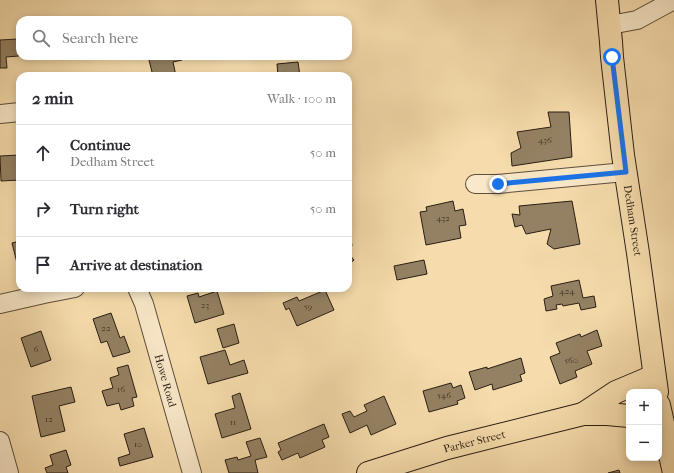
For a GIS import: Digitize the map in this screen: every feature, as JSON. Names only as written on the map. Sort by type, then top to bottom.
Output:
[{"type":"main road","name":"Dedham Street","points":[[607,0],[612,57],[626,172],[655,384]]},
{"type":"main road","name":"Parker Street","points":[[583,414],[616,392],[655,384]]},
{"type":"main road","name":"Parker Street","points":[[368,473],[447,448],[583,414],[626,416]]},
{"type":"main road","points":[[662,422],[674,473]]},
{"type":"street","points":[[610,25],[637,20],[674,0]]},
{"type":"street","points":[[0,114],[16,112]]},
{"type":"street","points":[[475,184],[498,184],[626,172]]},
{"type":"street","points":[[0,304],[54,292]]},
{"type":"street","name":"Howe Road","points":[[139,292],[144,304],[192,473]]},
{"type":"street","points":[[0,441],[9,473]]},
{"type":"building","points":[[16,39],[16,56],[6,57],[7,68],[0,68],[0,40]]},
{"type":"building","points":[[149,60],[182,60],[173,62],[175,72],[152,72]]},
{"type":"building","points":[[298,62],[299,72],[278,72],[277,64]]},
{"type":"building","points":[[548,112],[569,112],[572,157],[512,166],[511,153],[521,148],[517,132],[551,127]]},
{"type":"building","points":[[16,155],[16,180],[1,181],[0,156]]},
{"type":"building","points":[[453,201],[455,211],[463,209],[466,225],[459,226],[461,238],[426,245],[420,212],[427,211],[426,207]]},
{"type":"building","points":[[572,201],[580,244],[554,249],[547,244],[551,229],[526,234],[522,225],[515,227],[512,214],[520,215],[519,206]]},
{"type":"building","points":[[16,242],[16,259],[12,243]]},
{"type":"building","points":[[424,260],[427,274],[397,280],[394,266]]},
{"type":"building","points":[[579,280],[583,298],[594,296],[596,307],[581,310],[579,303],[563,306],[562,304],[556,305],[557,309],[546,311],[544,299],[553,296],[551,286]]},
{"type":"building","points":[[217,292],[224,314],[195,323],[187,296],[198,293],[199,297]]},
{"type":"building","points":[[320,292],[326,292],[334,310],[297,326],[289,308],[286,310],[283,303],[297,297],[299,301]]},
{"type":"building","points":[[111,313],[120,338],[124,336],[130,352],[113,357],[107,341],[101,343],[93,319]]},
{"type":"building","points":[[234,324],[239,343],[223,348],[217,329]]},
{"type":"building","points":[[597,330],[602,346],[587,351],[592,364],[575,371],[577,377],[560,384],[550,357],[560,353],[556,343],[580,334],[581,337]]},
{"type":"building","points":[[41,331],[51,360],[31,367],[21,338]]},
{"type":"building","points":[[225,350],[230,365],[244,360],[248,373],[208,384],[200,357]]},
{"type":"building","points":[[521,358],[525,373],[520,375],[522,381],[493,390],[492,384],[475,390],[469,372],[487,367],[487,369]]},
{"type":"building","points":[[128,365],[137,397],[132,398],[134,406],[121,410],[119,403],[107,406],[102,391],[113,388],[110,378],[119,375],[117,368]]},
{"type":"building","points":[[451,383],[453,388],[461,385],[465,398],[457,401],[458,404],[429,412],[423,391]]},
{"type":"building","points":[[71,387],[75,402],[59,406],[65,431],[41,437],[32,396]]},
{"type":"building","points":[[240,393],[251,429],[222,438],[215,414],[235,408],[232,396]]},
{"type":"building","points":[[384,396],[396,424],[371,435],[367,425],[350,433],[342,414],[350,411],[354,417],[367,411],[364,405]]},
{"type":"building","points":[[324,424],[329,437],[322,440],[325,447],[300,458],[298,453],[282,460],[278,452],[281,450],[278,443]]},
{"type":"building","points":[[144,428],[153,457],[120,466],[118,458],[130,454],[124,434]]},
{"type":"building","points":[[260,438],[267,457],[255,460],[258,473],[229,473],[225,460],[237,457],[238,460],[251,456],[246,442]]},
{"type":"building","points":[[66,450],[71,465],[66,467],[68,473],[47,473],[45,468],[53,465],[50,455]]},
{"type":"building","points":[[619,470],[620,473],[608,473]]},
{"type":"route","points":[[498,184],[626,172],[612,57]]}]
